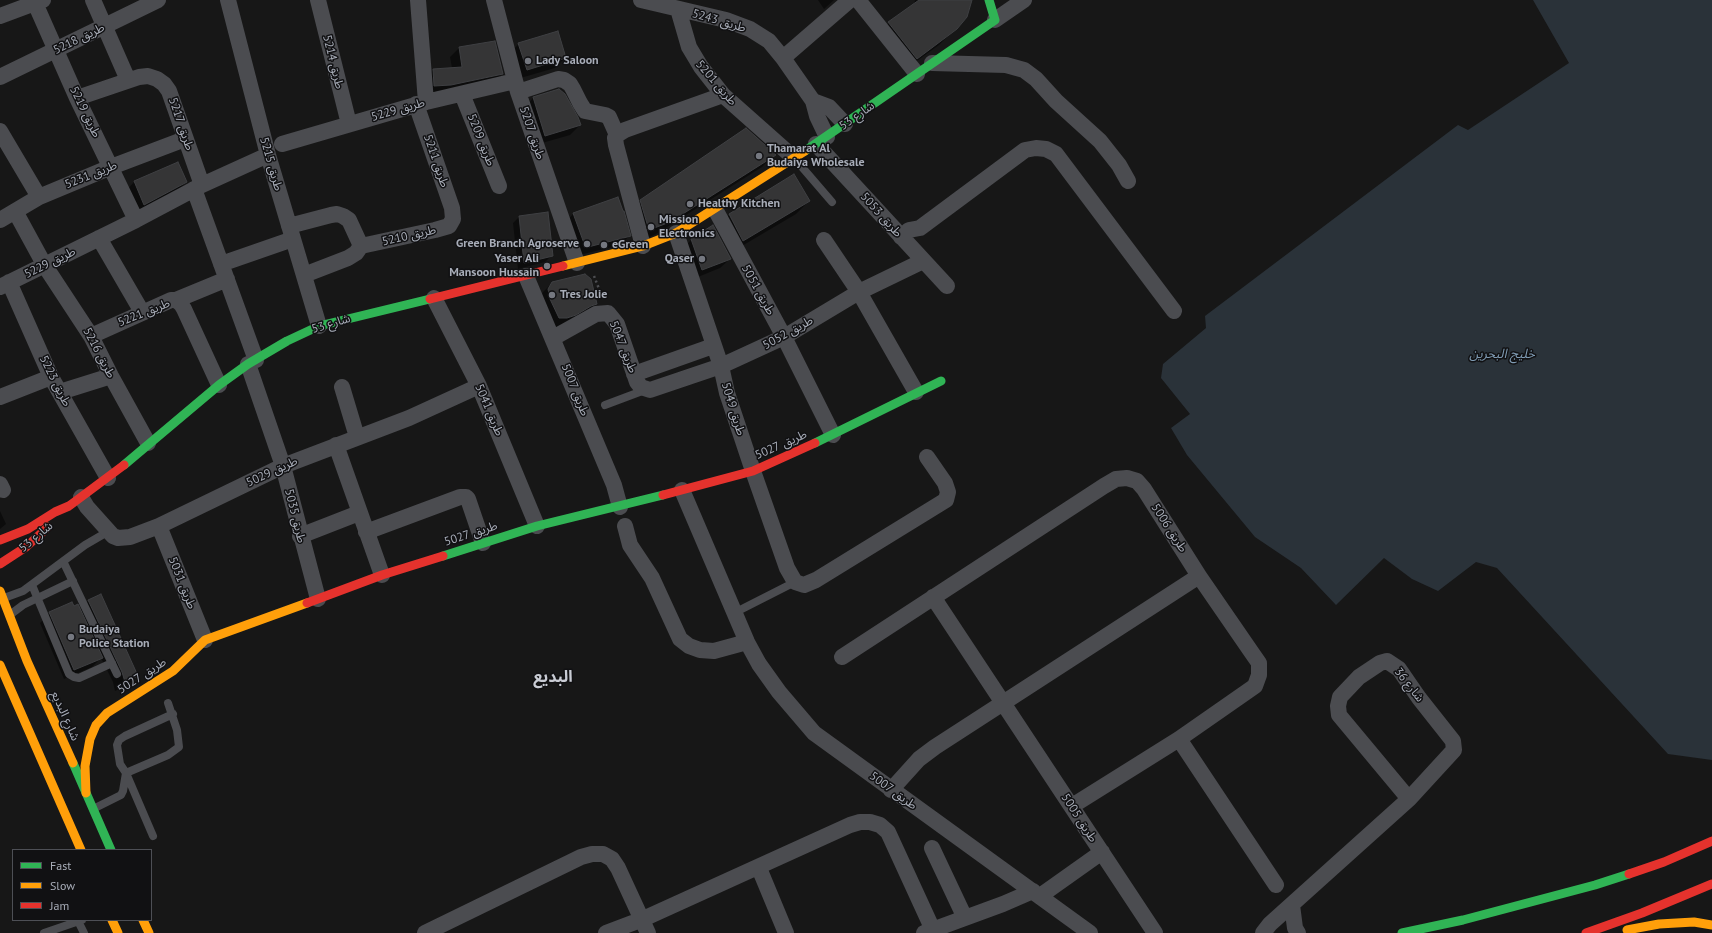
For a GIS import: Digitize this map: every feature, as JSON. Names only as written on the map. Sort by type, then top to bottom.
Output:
[{"type":"street","points":[[93,0],[128,80]]},
{"type":"street","name":"طريق 5218","points":[[0,77],[158,0]]},
{"type":"street","name":"طريق 5215","points":[[228,0],[268,155],[319,326]]},
{"type":"street","name":"طريق 5214","points":[[318,0],[349,124]]},
{"type":"street","name":"طريق 5211","points":[[418,0],[421,103],[454,219]]},
{"type":"street","name":"طريق 5207","points":[[494,0],[517,87],[583,262]]},
{"type":"street","name":"طريق 5243","points":[[641,0],[726,20],[750,29],[769,41],[784,58],[813,101],[822,140]]},
{"type":"street","points":[[784,58],[850,0]]},
{"type":"street","points":[[858,0],[917,74]]},
{"type":"street","points":[[989,0],[995,20]]},
{"type":"street","name":"شارع 53","points":[[0,540],[28,530],[55,512],[82,497],[108,478],[148,443],[219,386],[252,362],[287,341],[319,326],[583,262],[643,246],[676,233],[822,140],[1024,0]]},
{"type":"street","name":"طريق 5219","points":[[0,16],[39,2],[56,50],[77,98],[136,220]]},
{"type":"street","name":"طريق 5201","points":[[678,9],[689,48],[694,58],[723,95],[794,158]]},
{"type":"street","points":[[932,63],[1006,65],[1024,70],[1036,79],[1056,101],[1100,141],[1119,165],[1128,181]]},
{"type":"street","name":"طريق 5217","points":[[77,98],[128,80],[148,76],[157,79],[164,84],[173,100],[252,362]]},
{"type":"street","name":"طريق 5229","points":[[282,144],[421,103],[462,94],[517,87],[558,79],[564,80],[570,84],[585,111],[606,115],[617,135]]},
{"type":"street","name":"طريق 5209","points":[[462,94],[500,186]]},
{"type":"street","points":[[643,246],[615,138],[625,130],[723,95]]},
{"type":"street","points":[[813,101],[829,107],[845,124]]},
{"type":"street","points":[[0,131],[39,197]]},
{"type":"street","name":"طريق 5231","points":[[0,220],[39,197],[185,138]]},
{"type":"street","name":"طريق 5053","points":[[822,140],[904,240],[947,286]]},
{"type":"street","points":[[904,240],[909,230],[918,229],[1025,150],[1036,148],[1046,149],[1056,154],[1174,311]]},
{"type":"street","name":"طريق 5229","points":[[2,285],[44,266],[136,220],[198,187],[268,155]]},
{"type":"street","name":"طريق 5051","points":[[715,209],[784,338],[833,435]]},
{"type":"street","name":"طريق 5216","points":[[15,211],[44,266],[91,336],[148,443]]},
{"type":"street","points":[[222,264],[331,215],[337,214],[349,220],[361,246],[356,253],[348,258],[304,275]]},
{"type":"street","name":"طريق 5210","points":[[361,246],[449,226],[454,219]]},
{"type":"street","name":"طريق 5049","points":[[676,233],[721,366],[727,393],[753,471],[787,568],[795,582]]},
{"type":"street","points":[[99,238],[142,312]]},
{"type":"street","points":[[824,240],[859,292],[916,392]]},
{"type":"street","name":"طريق 5052","points":[[646,389],[650,390],[721,366],[784,338],[859,292],[923,261]]},
{"type":"street","name":"طريق 5007","points":[[526,276],[614,485],[620,507]]},
{"type":"street","points":[[176,300],[227,279]]},
{"type":"street","name":"طريق 5223","points":[[2,285],[51,377],[108,478]]},
{"type":"street","name":"طريق 5041","points":[[434,298],[479,386],[537,526]]},
{"type":"street","name":"طريق 5221","points":[[91,336],[142,312],[171,300],[176,300],[184,309],[219,386]]},
{"type":"street","name":"طريق 5047","points":[[553,338],[596,314],[608,313],[617,324],[637,382],[646,389]]},
{"type":"street","points":[[634,374],[713,346]]},
{"type":"street","name":"طريق 5035","points":[[252,362],[283,466],[300,536],[318,599]]},
{"type":"street","points":[[60,392],[111,376]]},
{"type":"street","points":[[0,397],[51,377]]},
{"type":"street","name":"طريق 5027","points":[[86,793],[86,752],[96,725],[107,713],[174,671],[205,640],[382,575],[537,526],[620,507],[753,471],[833,435],[940,381]]},
{"type":"street","name":"طريق 5029","points":[[82,497],[87,507],[108,531],[118,538],[124,539],[159,526],[283,466],[409,418],[479,386]]},
{"type":"street","points":[[342,387],[357,437]]},
{"type":"street","points":[[336,445],[382,575]]},
{"type":"street","points":[[795,582],[804,586],[816,580],[946,500],[948,492],[945,483],[927,457]]},
{"type":"street","name":"طريق 5006","points":[[842,657],[1104,486],[1116,479],[1127,478],[1137,481],[1144,489],[1199,576],[1256,658],[1259,663],[1259,675],[1255,686],[1179,739],[1072,806]]},
{"type":"street","name":"طريق 5007","points":[[682,490],[747,642],[759,664],[779,692],[814,733],[1090,933]]},
{"type":"street","points":[[366,532],[460,497],[466,497],[483,543]]},
{"type":"street","name":"شارع 53","points":[[0,564],[26,547],[59,517],[68,506]]},
{"type":"street","points":[[300,536],[359,513]]},
{"type":"street","name":"طريق 5031","points":[[159,526],[205,640]]},
{"type":"street","points":[[625,526],[630,544],[652,578],[680,639],[689,646],[700,650],[714,651],[747,642]]},
{"type":"street","points":[[891,790],[927,752],[1199,576]]},
{"type":"street","name":"شارع البديع","points":[[1,595],[27,661],[111,849]]},
{"type":"street","name":"طريق 5005","points":[[933,597],[1155,933]]},
{"type":"street","name":"شارع 36","points":[[1263,933],[1270,924],[1409,799],[1454,750],[1453,741],[1419,698],[1399,668],[1387,661],[1380,663],[1359,678],[1340,697],[1338,706],[1339,715],[1409,799]]},
{"type":"street","points":[[0,665],[3,679],[81,849]]},
{"type":"street","points":[[1179,739],[1276,885]]},
{"type":"street","points":[[606,933],[645,926],[759,868],[850,825],[860,822],[870,822],[880,825],[888,832],[928,931],[1036,893],[1102,852]]},
{"type":"street","points":[[1402,933],[1463,920],[1595,885],[1664,862],[1712,841]]},
{"type":"street","points":[[932,848],[965,918]]},
{"type":"street","points":[[425,933],[581,857],[592,854],[603,854],[612,859],[645,926]]},
{"type":"street","points":[[759,868],[786,933]]},
{"type":"street","points":[[1586,933],[1642,914],[1712,884]]},
{"type":"street","points":[[1292,905],[1294,928],[1298,933]]},
{"type":"street","points":[[112,921],[118,933]]},
{"type":"street","points":[[143,921],[149,933]]},
{"type":"street","points":[[1610,933],[1658,924],[1694,922],[1712,925]]},
{"type":"lane","points":[[794,158],[832,202]]},
{"type":"lane","points":[[605,405],[646,389]]},
{"type":"lane","points":[[1,595],[19,593],[108,531]]},
{"type":"lane","points":[[63,561],[116,674]]},
{"type":"lane","points":[[9,616],[23,605],[38,599],[72,581]]},
{"type":"lane","points":[[734,613],[795,582]]},
{"type":"lane","points":[[32,585],[69,674],[79,678],[112,663]]},
{"type":"lane","points":[[126,774],[168,755],[179,747],[173,714],[168,703]]},
{"type":"lane","points":[[153,836],[126,774],[120,764],[117,745],[119,740],[173,714]]},
{"type":"lane","points":[[93,809],[121,795],[126,774]]},
{"type":"lane","points":[[44,933],[80,921],[84,933]]},
{"type":"path","points":[[583,262],[608,313]]},
{"type":"water","name":"خليج البحرين","points":[[1533,0],[1712,0],[1712,760],[1668,754],[1497,568],[1476,562],[1438,591],[1412,579],[1384,558],[1336,605],[1301,568],[1255,537],[1187,455],[1171,428],[1190,414],[1161,378],[1163,364],[1206,328],[1205,316],[1458,125],[1468,130],[1569,63]]},
{"type":"building","points":[[919,0],[972,0],[967,17],[957,29],[917,59],[888,22]]},
{"type":"building","points":[[558,31],[566,58],[527,70],[518,43]]},
{"type":"building","points":[[495,41],[503,74],[451,85],[434,86],[433,69],[462,67],[459,47]]},
{"type":"building","points":[[559,89],[565,94],[581,125],[545,136],[533,97]]},
{"type":"building","points":[[746,128],[776,155],[670,222],[649,230],[640,200]]},
{"type":"building","points":[[178,162],[187,182],[144,205],[134,181]]},
{"type":"building","points":[[794,174],[810,201],[743,241],[729,214]]},
{"type":"building","points":[[618,197],[624,211],[631,236],[588,247],[585,246],[573,213]]},
{"type":"building","points":[[548,212],[553,256],[524,263],[519,216]]},
{"type":"building","points":[[713,225],[731,259],[702,270],[691,239]]},
{"type":"building","points":[[585,274],[591,279],[597,304],[576,315],[567,318],[559,318],[550,299],[548,289],[552,282]]},
{"type":"building","name":"Budaiya Police Station","points":[[101,594],[138,676],[125,682],[122,672],[88,600]]},
{"type":"building","name":"Budaiya Police Station","points":[[72,602],[74,606],[78,604],[103,658],[74,670],[49,612]]},
{"type":"traffic: fast","points":[[805,151],[995,20],[989,0]]},
{"type":"traffic: fast","points":[[124,465],[219,385],[248,364],[287,341],[319,326],[430,299]]},
{"type":"traffic: fast","points":[[815,443],[941,381]]},
{"type":"traffic: fast","points":[[443,556],[537,526],[663,495]]},
{"type":"traffic: fast","points":[[73,763],[111,849]]},
{"type":"traffic: fast","points":[[1402,933],[1463,920],[1595,885],[1629,874]]},
{"type":"traffic: slow","points":[[563,266],[643,246],[676,233],[805,151]]},
{"type":"traffic: slow","points":[[0,591],[27,661],[73,763]]},
{"type":"traffic: slow","points":[[86,793],[85,766],[90,739],[96,725],[107,713],[173,671],[205,640],[307,603]]},
{"type":"traffic: slow","points":[[0,665],[81,849]]},
{"type":"traffic: slow","points":[[112,921],[118,933]]},
{"type":"traffic: slow","points":[[143,921],[149,933]]},
{"type":"traffic: slow","points":[[1627,930],[1659,924],[1694,922],[1712,925]]},
{"type":"traffic: jam","points":[[430,299],[563,266]]},
{"type":"traffic: jam","points":[[663,495],[753,471],[815,443]]},
{"type":"traffic: jam","points":[[0,540],[28,529],[55,512],[69,506],[124,465]]},
{"type":"traffic: jam","points":[[0,564],[26,547],[48,527]]},
{"type":"traffic: jam","points":[[307,603],[382,575],[443,556]]},
{"type":"traffic: jam","points":[[1629,874],[1664,862],[1712,841]]},
{"type":"traffic: jam","points":[[1586,933],[1642,913],[1712,884]]},
{"type":"place","name":"Lady Saloon","points":[[528,61]]},
{"type":"place","name":"Thamarat Al Budaiya Wholesale","points":[[759,156]]},
{"type":"place","name":"Healthy Kitchen","points":[[690,204]]},
{"type":"place","name":"Mission Electronics","points":[[651,227]]},
{"type":"place","name":"Green Branch Agroserve","points":[[587,244]]},
{"type":"place","name":"eGreen","points":[[604,245]]},
{"type":"place","name":"Qaser","points":[[702,259]]},
{"type":"place","name":"Yaser Ali Mansoon Hussain","points":[[547,266]]},
{"type":"place","name":"Tres Jolie","points":[[552,295]]},
{"type":"place","name":"Budaiya Police Station","points":[[71,637]]},
{"type":"district","name":"البديع","points":[[553,677]]}]
